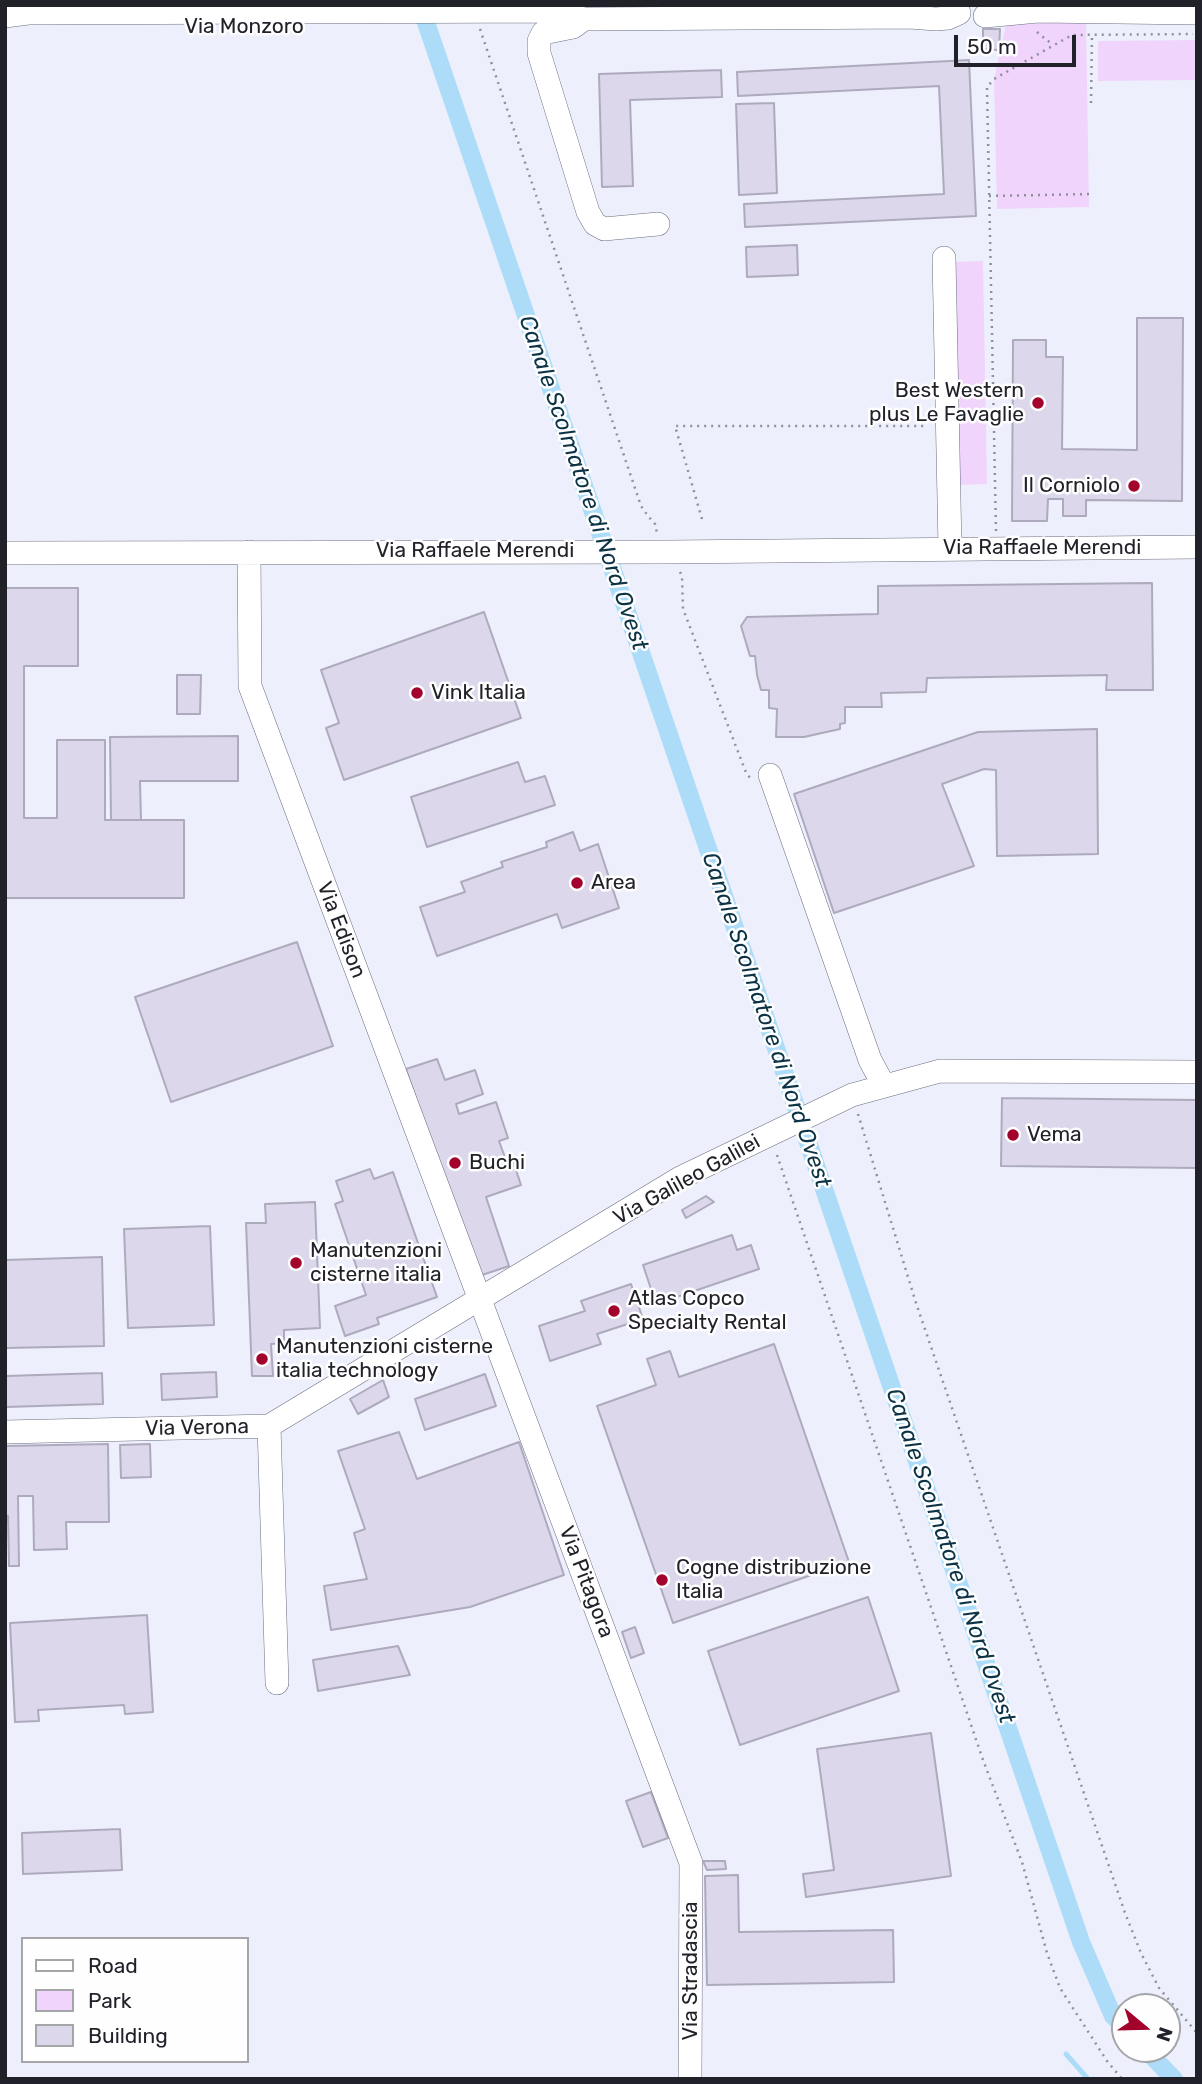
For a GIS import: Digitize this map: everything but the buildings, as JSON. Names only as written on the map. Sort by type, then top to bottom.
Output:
[{"type":"street","name":"Via Monzoro","points":[[5,24],[51,27],[402,19],[553,11],[584,19],[936,19],[948,18],[950,8],[976,18],[991,10],[1029,8]]},
{"type":"street","points":[[1029,8],[1197,13]]},
{"type":"street","name":"Via Monzoro","points":[[5,16],[28,13],[402,19]]},
{"type":"street","points":[[584,19],[573,27],[543,33],[539,53],[587,212],[595,224],[604,229],[658,224]]},
{"type":"street","points":[[944,258],[950,548]]},
{"type":"street","name":"Via Raffaele Merendi","points":[[5,553],[662,552],[1197,547]]},
{"type":"street","name":"Via Edison","points":[[250,552],[250,687],[480,1301]]},
{"type":"street","points":[[770,775],[870,1060],[884,1086]]},
{"type":"street","name":"Via Galileo Galilei","points":[[480,1301],[680,1178],[846,1098],[940,1071],[1197,1072]]},
{"type":"street","name":"Via Verona","points":[[5,1432],[270,1426],[480,1301]]},
{"type":"street","name":"Via Pitagora","points":[[480,1301],[691,1863]]},
{"type":"street","points":[[270,1426],[277,1683]]},
{"type":"street","name":"Via Stradascia","points":[[690,2079],[691,1863]]},
{"type":"path","points":[[465,14],[641,506],[655,524],[662,552],[682,576],[683,610],[747,775],[760,779],[770,775]]},
{"type":"path","points":[[996,548],[987,87],[994,79],[1072,35],[1197,34]]},
{"type":"path","points":[[1091,103],[1092,35]]},
{"type":"path","points":[[989,196],[1092,194]]},
{"type":"path","points":[[702,519],[675,426],[947,426]]},
{"type":"path","points":[[846,1098],[1125,1913],[1155,1982],[1197,2033]]},
{"type":"path","points":[[774,1132],[984,1760],[1022,1862],[1051,1964],[1060,1988],[1082,2024],[1122,2079]]},
{"type":"green space","points":[[1086,21],[1089,207],[997,209],[994,79],[1006,25]]},
{"type":"green space","points":[[1197,40],[1197,80],[1098,81],[1098,41]]},
{"type":"green space","points":[[983,261],[987,484],[956,485],[952,262]]},
{"type":"waterway","name":"Canale Scolmatore di Nord Ovest","points":[[420,5],[1081,1942],[1111,2011]]},
{"type":"waterway","points":[[1066,2054],[1088,2079]]},
{"type":"waterway","name":"Canale Scolmatore di Nord Ovest","points":[[1159,2063],[1174,2079]]},
{"type":"place","name":"Best Western plus Le Favaglie","points":[[1038,403]]},
{"type":"place","name":"Il Corniolo","points":[[1134,486]]},
{"type":"place","name":"Vink Italia","points":[[417,693]]},
{"type":"place","name":"Area","points":[[577,883]]},
{"type":"place","name":"Vema","points":[[1013,1135]]},
{"type":"place","name":"Buchi","points":[[455,1163]]},
{"type":"place","name":"Manutenzioni cisterne italia","points":[[296,1263]]},
{"type":"place","name":"Atlas Copco Specialty Rental","points":[[614,1311]]},
{"type":"place","name":"Manutenzioni cisterne italia technology","points":[[262,1359]]},
{"type":"place","name":"Cogne distribuzione Italia","points":[[662,1580]]}]
